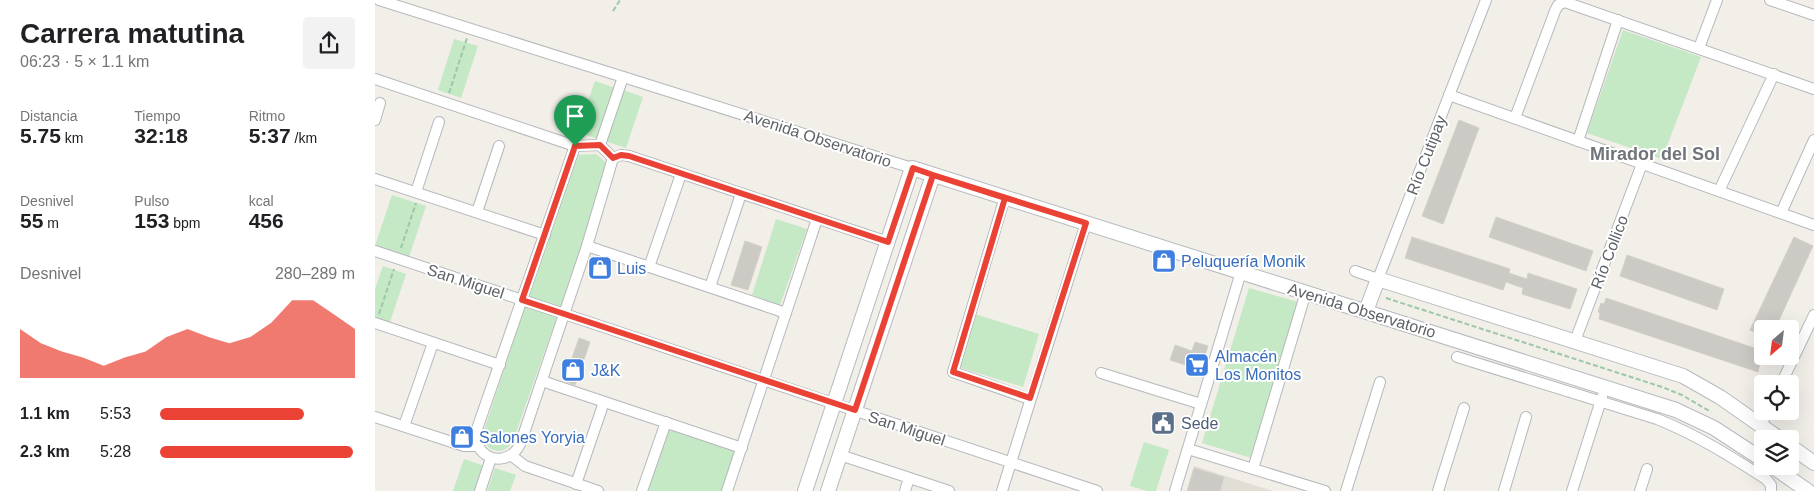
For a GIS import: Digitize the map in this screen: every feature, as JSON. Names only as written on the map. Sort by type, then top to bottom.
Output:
[{"type":"street","name":"Avenida Observatorio","points":[[379,0],[1605,386],[1705,423],[1754,454]]},
{"type":"street","name":"Río Cutipay","points":[[1373,313],[1449,95],[1486,0]]},
{"type":"street","points":[[1699,48],[1717,0]]},
{"type":"street","points":[[1769,0],[1814,15]]},
{"type":"street","points":[[1515,118],[1558,5],[1565,2],[1814,89]]},
{"type":"street","points":[[1577,141],[1619,20]]},
{"type":"street","points":[[1719,191],[1774,74]]},
{"type":"street","points":[[600,145],[623,77]]},
{"type":"street","points":[[375,79],[575,146],[600,145],[613,158]]},
{"type":"street","points":[[1449,95],[1814,225]]},
{"type":"street","points":[[375,120],[380,103]]},
{"type":"street","points":[[416,192],[439,122]]},
{"type":"street","points":[[1781,213],[1814,140]]},
{"type":"street","points":[[477,212],[499,146]]},
{"type":"street","points":[[575,146],[477,429],[478,446],[491,458],[501,459],[511,456],[521,442],[565,314],[613,158]]},
{"type":"street","points":[[613,158],[625,155],[888,242]]},
{"type":"street","name":"Río Collico","points":[[1575,341],[1642,164]]},
{"type":"street","points":[[805,491],[913,168]]},
{"type":"street","points":[[649,267],[681,174]]},
{"type":"street","points":[[828,491],[933,175]]},
{"type":"street","points":[[375,179],[545,235]]},
{"type":"street","points":[[710,288],[741,194]]},
{"type":"street","points":[[1005,198],[953,372],[1030,398]]},
{"type":"street","points":[[727,491],[817,218]]},
{"type":"street","points":[[1001,491],[1086,223]]},
{"type":"street","points":[[587,246],[786,313]]},
{"type":"street","name":"San Miguel","points":[[375,251],[1097,491]]},
{"type":"street","name":"Avenida Observatorio","points":[[1355,271],[1683,376],[1720,397],[1767,430]]},
{"type":"street","points":[[1175,491],[1241,272]]},
{"type":"street","points":[[1253,469],[1306,292]]},
{"type":"street","points":[[1785,375],[1814,315]]},
{"type":"street","points":[[375,323],[500,365]]},
{"type":"street","points":[[404,426],[433,343]]},
{"type":"street","points":[[1457,357],[1657,419],[1709,442],[1766,479],[1771,485],[1771,491]]},
{"type":"street","points":[[1101,373],[1201,404]]},
{"type":"street","points":[[542,381],[741,448]]},
{"type":"street","points":[[1346,491],[1380,382]]},
{"type":"street","points":[[1572,491],[1605,386]]},
{"type":"street","points":[[577,484],[604,402]]},
{"type":"street","points":[[1438,491],[1464,408]]},
{"type":"street","points":[[375,417],[468,447],[478,446]]},
{"type":"street","points":[[1504,491],[1526,417]]},
{"type":"street","points":[[1761,426],[1764,420]]},
{"type":"street","points":[[642,491],[665,422]]},
{"type":"street","points":[[1188,449],[1325,491]]},
{"type":"street","points":[[1799,453],[1814,464]]},
{"type":"street","points":[[840,455],[949,491]]},
{"type":"street","points":[[511,456],[525,466],[598,491]]},
{"type":"street","points":[[480,491],[491,458]]},
{"type":"street","points":[[1640,491],[1647,469]]},
{"type":"street","points":[[1786,475],[1808,491]]},
{"type":"street","points":[[905,491],[909,478]]},
{"type":"path","points":[[613,11],[621,0]]},
{"type":"path","points":[[446,103],[469,28]]},
{"type":"path","points":[[1373,313],[1386,298],[1385,281]]},
{"type":"path","points":[[1386,298],[1682,395],[1717,416]]},
{"type":"shaded area","points":[[1194,466],[1273,491],[1187,491]]},
{"type":"green space","points":[[1623,30],[1701,57],[1662,159],[1587,133]]},
{"type":"green space","points":[[454,39],[478,46],[461,98],[438,90]]},
{"type":"green space","points":[[595,81],[615,88],[598,139],[577,132]]},
{"type":"green space","points":[[623,90],[643,97],[626,148],[605,141]]},
{"type":"green space","points":[[596,154],[610,166],[513,441],[503,450],[491,449],[484,442],[483,433],[575,155]]},
{"type":"green space","points":[[392,195],[426,206],[409,257],[375,246]]},
{"type":"green space","points":[[776,219],[807,229],[780,305],[752,295]]},
{"type":"green space","points":[[383,266],[406,274],[389,325],[375,320],[375,289]]},
{"type":"green space","points":[[1249,288],[1298,302],[1251,458],[1202,443]]},
{"type":"green space","points":[[975,314],[1039,334],[1023,387],[958,367]]},
{"type":"green space","points":[[670,426],[736,449],[725,491],[645,491]]},
{"type":"green space","points":[[1144,442],[1169,450],[1156,491],[1147,491],[1130,486]]},
{"type":"green space","points":[[464,459],[484,466],[476,491],[453,491]]},
{"type":"green space","points":[[495,468],[516,475],[510,491],[487,491]]},
{"type":"building","points":[[1459,120],[1479,128],[1443,224],[1422,216]]},
{"type":"building","points":[[1496,217],[1593,251],[1586,271],[1489,237]]},
{"type":"building","points":[[1412,237],[1510,269],[1509,273],[1527,279],[1528,273],[1577,289],[1570,309],[1522,294],[1523,288],[1506,282],[1503,290],[1405,258]]},
{"type":"building","points":[[1794,237],[1813,246],[1779,320],[1755,320]]},
{"type":"building","points":[[745,241],[762,247],[748,290],[731,285]]},
{"type":"building","points":[[1627,255],[1724,289],[1717,310],[1620,276]]},
{"type":"building","points":[[1606,298],[1754,348],[1754,365],[1760,365],[1758,372],[1599,319],[1600,313],[1598,312],[1601,303],[1604,304]]},
{"type":"building","points":[[1754,322],[1754,332],[1750,330]]},
{"type":"building","points":[[579,338],[590,342],[575,385],[564,381]]},
{"type":"building","points":[[1195,342],[1208,346],[1198,376],[1187,373],[1189,366],[1170,360],[1175,345],[1192,351]]},
{"type":"building","points":[[1194,468],[1224,477],[1220,491],[1187,491]]},
{"type":"place","name":"Peluquería Monik","points":[[1164,261]]},
{"type":"place","name":"Luis","points":[[600,268]]},
{"type":"place","name":"Almacén Los Monitos","points":[[1197,365]]},
{"type":"place","name":"J&K","points":[[573,370]]},
{"type":"place","name":"Sede","points":[[1163,423]]},
{"type":"place","name":"Salones Yoryia","points":[[462,437]]},
{"type":"district","name":"Mirador del Sol","points":[[1655,154]]},
{"type":"route","points":[[600,145],[613,158],[621,155],[629,156],[888,242],[913,168],[1086,223],[1030,398],[953,372],[1005,198],[933,175],[855,410],[522,300],[575,146],[600,145]]}]
